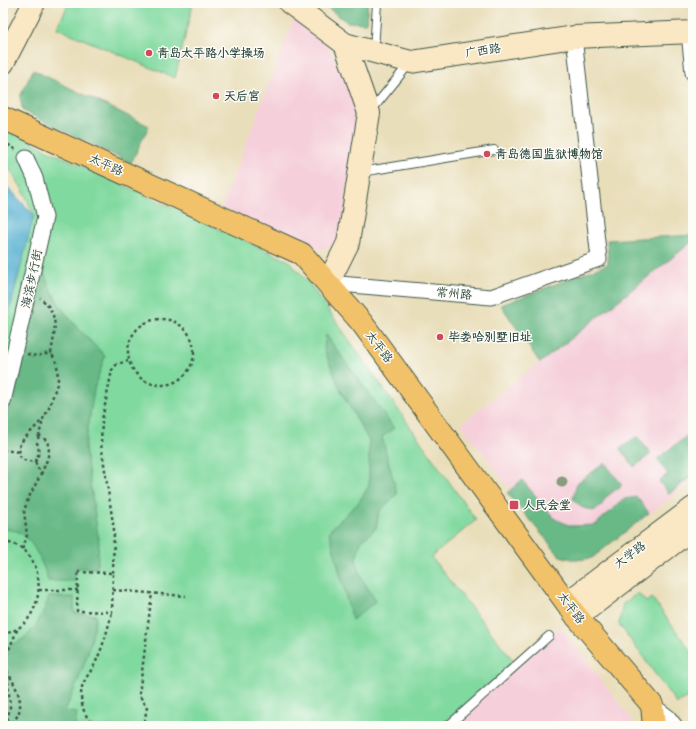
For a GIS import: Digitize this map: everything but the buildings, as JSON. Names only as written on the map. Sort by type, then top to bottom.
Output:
[{"type":"main road","points":[[3,63],[34,3]]},
{"type":"main road","name":"广西路","points":[[290,3],[344,44],[411,62],[574,37],[691,32]]},
{"type":"main road","points":[[328,283],[348,243],[369,113],[344,44]]},
{"type":"main road","name":"太平路","points":[[3,118],[302,254],[362,323],[572,610],[652,704]]},
{"type":"main road","name":"大学路","points":[[572,610],[693,508]]},
{"type":"main road","name":"大学路","points":[[572,610],[693,528]]},
{"type":"main road","points":[[652,704],[654,726]]},
{"type":"street","points":[[691,32],[693,73]]},
{"type":"street","name":"常州路","points":[[328,283],[490,297],[599,259],[574,37]]},
{"type":"street","name":"海滨步行街","points":[[3,402],[29,293],[45,217],[35,178],[26,158]]},
{"type":"street","points":[[652,704],[668,717],[675,726]]},
{"type":"lane","points":[[374,52],[377,3]]},
{"type":"lane","points":[[369,113],[411,62]]},
{"type":"lane","points":[[360,172],[494,150]]},
{"type":"lane","points":[[448,726],[549,636]]},
{"type":"lane","points":[[652,704],[659,726]]},
{"type":"path","points":[[29,293],[41,298],[52,310],[56,324],[51,353],[57,363],[58,381],[49,408],[43,419],[20,444],[18,456],[24,460],[35,462]]},
{"type":"path","points":[[164,319],[174,322],[183,328],[190,336],[194,346],[194,356],[191,367],[184,376],[174,383],[163,386],[152,385],[141,380],[133,372],[128,362],[127,350],[130,339],[136,330],[144,323],[154,320],[164,319]]},
{"type":"path","points":[[15,352],[36,356],[51,353]]},
{"type":"path","points":[[95,726],[84,711],[81,698],[83,683],[95,665],[107,636],[112,612],[114,573],[114,530],[101,444],[102,420],[112,370],[117,364],[128,362]]},
{"type":"path","points":[[35,462],[38,456],[39,448],[37,443],[43,419]]},
{"type":"path","points":[[23,549],[27,535],[24,511],[28,498],[49,456],[47,442],[45,438],[39,435]]},
{"type":"path","points":[[3,450],[19,452]]},
{"type":"path","points":[[35,462],[41,474]]},
{"type":"path","points":[[3,541],[23,549],[34,564],[40,584],[32,613],[19,627],[6,656],[10,707],[7,726]]},
{"type":"path","points":[[112,612],[77,611],[78,572],[114,573]]},
{"type":"path","points":[[39,590],[78,590]]},
{"type":"path","points":[[113,590],[186,596]]},
{"type":"path","points":[[141,726],[144,724],[147,707],[139,695],[152,594]]},
{"type":"path","points":[[3,634],[19,627]]},
{"type":"path","points":[[6,671],[18,691],[21,708],[16,719],[7,726]]},
{"type":"shaded area","points":[[294,19],[329,47],[346,80],[354,102],[358,126],[340,242],[317,251],[221,208]]},
{"type":"shaded area","points":[[693,241],[693,481],[592,558],[576,560],[560,556],[461,424]]},
{"type":"shaded area","points":[[431,557],[516,664],[560,627],[632,720],[630,726],[223,726]]},
{"type":"green space","name":"青岛太平路小学操场","points":[[69,3],[193,3],[175,78],[57,28]]},
{"type":"green space","points":[[321,3],[368,3],[366,23],[347,22]]},
{"type":"green space","points":[[33,70],[149,126],[131,163],[23,111],[20,97]]},
{"type":"green space","points":[[3,126],[45,149],[289,261],[309,283],[476,520],[431,557],[516,664],[440,726],[3,726],[3,335],[34,215],[23,190],[7,165],[6,143],[3,141]]},
{"type":"green space","points":[[693,235],[693,241],[540,363],[501,305],[608,264],[607,240]]},
{"type":"green space","points":[[42,266],[59,304],[67,315],[105,356],[94,389],[85,448],[99,542],[97,568],[75,568],[75,581],[48,581],[38,554],[29,541],[19,532],[4,529],[3,429]]},
{"type":"green space","points":[[326,335],[394,428],[382,437],[397,494],[379,512],[376,528],[361,542],[356,559],[362,579],[376,601],[352,620],[329,531],[358,503],[369,486],[369,441],[340,389],[324,349]]},
{"type":"green space","points":[[693,431],[693,475],[669,494],[659,481],[668,474],[657,459]]},
{"type":"green space","points":[[637,436],[651,454],[634,467],[620,449]]},
{"type":"green space","points":[[605,463],[622,485],[606,497],[601,506],[593,511],[581,507],[573,499],[577,483]]},
{"type":"green space","points":[[522,480],[555,519],[571,526],[595,525],[624,499],[637,497],[649,513],[592,558],[576,560],[560,556],[507,493]]},
{"type":"green space","points":[[638,593],[646,602],[652,598],[693,654],[693,693],[677,704],[619,624],[623,604]]},
{"type":"green space","points":[[49,597],[74,597],[74,613],[96,615],[88,652],[80,676],[65,711],[77,713],[75,726],[3,726],[3,646],[20,641],[27,636],[38,622]]},
{"type":"water","points":[[3,182],[34,215],[3,335]]},
{"type":"place","name":"青岛太平路小学操场","points":[[149,53]]},
{"type":"place","name":"天后宫","points":[[216,96]]},
{"type":"place","name":"青岛德国监狱博物馆","points":[[487,154]]},
{"type":"place","name":"毕娄哈别墅旧址","points":[[440,337]]},
{"type":"place","name":"人民会堂","points":[[514,505]]}]
